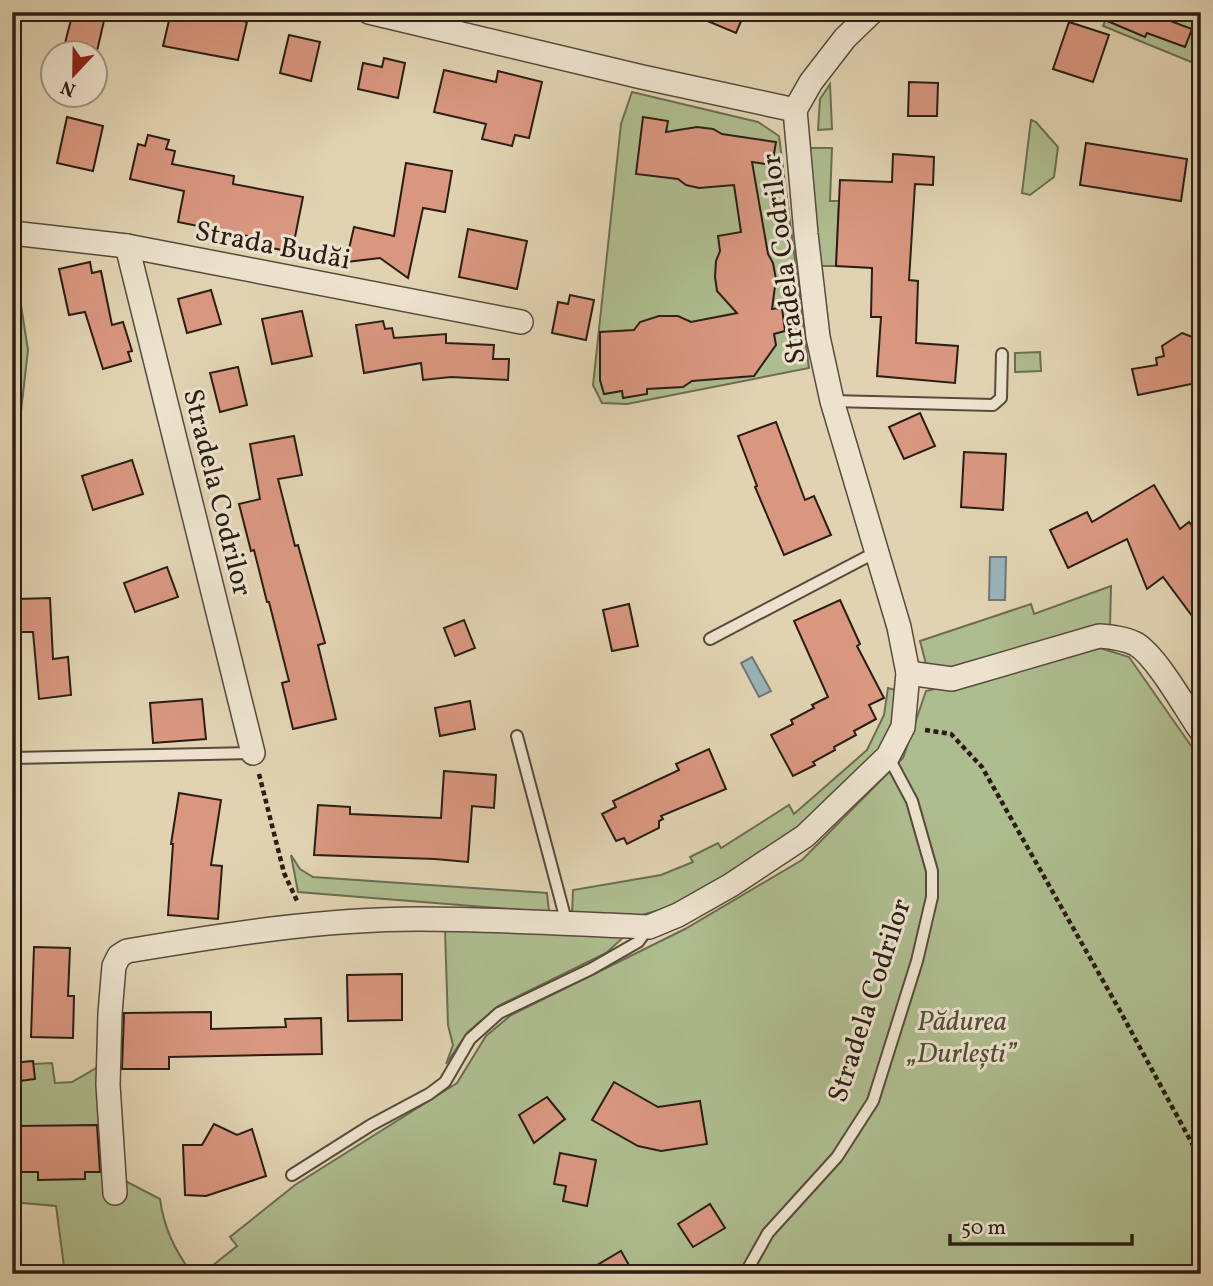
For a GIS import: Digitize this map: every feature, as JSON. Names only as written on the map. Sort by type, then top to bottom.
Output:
[{"type":"street","points":[[369,12],[629,74],[795,110],[811,82],[845,38],[872,12]]},
{"type":"street","name":"Stradela Codrilor","points":[[115,1193],[108,1085],[110,1013],[114,966],[118,956],[127,951],[218,936],[309,925],[417,919],[649,927],[678,915],[732,885],[805,836],[888,756],[903,727],[908,673],[899,627],[832,401],[818,337],[795,110]]},
{"type":"street","name":"Strada Budăi","points":[[12,233],[127,246],[521,323]]},
{"type":"street","name":"Stradela Codrilor","points":[[127,246],[253,753]]},
{"type":"street","points":[[908,673],[951,679],[1099,636],[1116,637],[1136,645],[1153,659],[1201,731]]},
{"type":"lane","points":[[832,401],[993,405],[1000,398],[1002,354]]},
{"type":"lane","points":[[710,639],[878,551]]},
{"type":"lane","points":[[517,736],[567,924]]},
{"type":"lane","points":[[12,758],[253,753]]},
{"type":"lane","name":"Stradela Codrilor","points":[[745,1274],[768,1233],[837,1157],[873,1101],[917,961],[932,897],[932,871],[912,801],[888,756]]},
{"type":"lane","name":"Stradela Codrilor","points":[[292,1175],[445,1083],[470,1039],[499,1013],[591,969],[638,942],[649,927]]},
{"type":"path","points":[[1195,12],[1201,14]]},
{"type":"path","points":[[903,727],[951,734],[982,767],[1201,1160]]},
{"type":"path","points":[[253,753],[284,873],[309,925]]},
{"type":"green space","points":[[1109,12],[1201,12],[1201,66],[1103,26]]},
{"type":"green space","points":[[830,84],[832,129],[818,130],[820,99]]},
{"type":"green space","points":[[632,92],[758,122],[779,136],[809,368],[627,404],[602,403],[593,385],[621,124]]},
{"type":"green space","points":[[1031,120],[1036,122],[1058,147],[1054,177],[1030,195],[1022,193]]},
{"type":"green space","points":[[809,148],[832,148],[830,201],[839,201],[836,266],[820,266]]},
{"type":"green space","points":[[12,248],[28,350],[19,429],[12,436]]},
{"type":"green space","points":[[1040,352],[1041,371],[1015,372],[1015,353]]},
{"type":"green space","points":[[1111,586],[1110,627],[947,674],[927,668],[920,641],[1031,604],[1034,614]]},
{"type":"green space","name":"Pădurea „Durlești”","points":[[1100,648],[1129,657],[1201,760],[1201,1274],[202,1274],[237,1246],[230,1237],[295,1185],[457,1083],[486,1036],[511,1015],[685,929],[802,860],[903,758],[926,691]]},
{"type":"green space","points":[[888,688],[899,691],[894,720],[883,748],[816,817],[681,904],[642,915],[572,916],[573,890],[661,875],[693,862],[690,857],[718,843],[721,848],[789,805],[794,814],[867,750],[884,715]]},
{"type":"green space","points":[[291,855],[300,869],[313,877],[547,893],[549,912],[298,892]]},
{"type":"green space","points":[[445,929],[626,935],[606,953],[498,1006],[468,1032],[446,1064],[453,1045],[448,1025]]},
{"type":"green space","points":[[33,1061],[34,1064],[52,1063],[55,1083],[72,1082],[98,1067],[113,1085],[122,1176],[127,1182],[160,1199],[171,1239],[192,1274],[65,1274],[56,1206],[12,1202],[12,1063]]},
{"type":"water","points":[[990,557],[1006,557],[1005,600],[989,600]]},
{"type":"water","points":[[752,657],[771,691],[759,697],[741,663]]},
{"type":"building","points":[[73,12],[106,12],[100,38],[66,38]]},
{"type":"building","points":[[171,12],[193,12],[215,17],[216,14],[247,22],[238,60],[163,46]]},
{"type":"building","points":[[686,12],[745,12],[736,33]]},
{"type":"building","points":[[1086,12],[1155,12],[1154,15],[1192,29],[1185,47],[1147,33],[1145,37]]},
{"type":"building","points":[[1069,22],[1109,35],[1093,82],[1053,69]]},
{"type":"building","points":[[289,35],[320,42],[311,81],[280,73]]},
{"type":"building","points":[[384,58],[405,63],[398,98],[358,89],[363,63],[382,67]]},
{"type":"building","points":[[444,70],[496,82],[498,71],[542,82],[529,138],[515,135],[512,146],[482,139],[486,124],[434,112]]},
{"type":"building","points":[[909,82],[938,83],[937,116],[908,116]]},
{"type":"building","points":[[67,117],[103,126],[93,171],[57,163]]},
{"type":"building","points":[[643,117],[668,121],[666,132],[697,127],[713,129],[722,134],[776,142],[772,165],[752,162],[768,254],[776,279],[772,309],[782,308],[785,331],[774,334],[776,345],[754,376],[692,381],[683,387],[647,389],[647,394],[623,398],[622,391],[604,394],[600,380],[600,332],[634,330],[640,322],[659,316],[678,316],[691,322],[737,313],[717,291],[715,277],[720,251],[718,236],[741,232],[734,185],[699,188],[686,185],[678,179],[636,174]]},
{"type":"building","points":[[148,135],[169,140],[166,149],[175,151],[172,164],[234,176],[233,184],[303,197],[292,252],[247,243],[248,236],[178,222],[184,191],[130,179],[138,144],[145,146]]},
{"type":"building","points":[[1086,143],[1187,159],[1181,201],[1080,185]]},
{"type":"building","points":[[893,154],[934,157],[933,185],[915,184],[909,280],[918,281],[916,343],[958,346],[955,383],[877,376],[881,317],[871,317],[872,268],[836,266],[840,180],[892,182]]},
{"type":"building","points":[[406,163],[452,171],[445,212],[423,208],[408,278],[380,258],[346,262],[354,227],[394,236]]},
{"type":"building","points":[[468,229],[527,241],[517,289],[459,277]]},
{"type":"building","points":[[90,262],[92,273],[101,271],[112,325],[123,322],[132,351],[128,352],[131,361],[103,369],[85,312],[69,315],[59,269]]},
{"type":"building","points":[[211,290],[221,324],[187,333],[178,299]]},
{"type":"building","points":[[570,295],[594,300],[586,340],[552,333],[558,302],[568,304]]},
{"type":"building","points":[[302,311],[312,356],[272,364],[262,319]]},
{"type":"building","points":[[383,321],[385,329],[392,328],[394,338],[446,334],[446,343],[494,345],[493,359],[509,359],[508,380],[451,377],[423,380],[421,363],[364,373],[356,325]]},
{"type":"building","points":[[1182,333],[1195,338],[1201,382],[1138,395],[1132,369],[1157,365],[1156,358],[1164,356],[1162,346]]},
{"type":"building","points":[[238,367],[247,405],[220,412],[210,373]]},
{"type":"building","points":[[920,413],[935,446],[904,459],[889,427]]},
{"type":"building","points":[[776,422],[805,500],[814,496],[831,535],[784,555],[755,487],[757,486],[738,436]]},
{"type":"building","points":[[294,436],[302,475],[278,479],[295,546],[298,545],[325,643],[318,645],[336,719],[293,729],[282,683],[289,681],[269,602],[254,550],[251,551],[239,504],[260,499],[250,444]]},
{"type":"building","points":[[964,452],[1006,454],[1003,510],[961,507]]},
{"type":"building","points":[[132,460],[143,494],[93,510],[82,476]]},
{"type":"building","points":[[1154,485],[1180,529],[1189,522],[1201,538],[1201,628],[1163,577],[1147,589],[1127,539],[1068,568],[1050,530],[1087,512],[1092,522]]},
{"type":"building","points":[[167,567],[178,597],[135,612],[124,583]]},
{"type":"building","points":[[50,598],[53,659],[68,657],[71,695],[39,699],[33,632],[20,632],[18,599]]},
{"type":"building","points":[[840,600],[860,644],[857,646],[884,698],[869,705],[876,719],[854,731],[856,735],[813,762],[815,765],[793,776],[771,735],[793,724],[791,720],[828,697],[794,621]]},
{"type":"building","points":[[629,604],[638,646],[612,651],[603,610]]},
{"type":"building","points":[[464,620],[475,648],[455,656],[444,628]]},
{"type":"building","points":[[202,699],[206,739],[153,743],[150,703]]},
{"type":"building","points":[[470,701],[475,729],[440,736],[435,708]]},
{"type":"building","points":[[709,749],[726,789],[661,816],[663,819],[659,821],[659,828],[627,844],[624,838],[616,841],[602,814],[616,807],[613,801],[679,770],[676,764]]},
{"type":"building","points":[[444,771],[496,775],[494,808],[472,806],[468,862],[314,855],[318,805],[350,807],[350,814],[441,818]]},
{"type":"building","points":[[179,793],[221,800],[211,865],[222,866],[218,919],[168,915],[171,844]]},
{"type":"building","points":[[34,947],[70,948],[68,996],[74,996],[73,1038],[31,1037]]},
{"type":"building","points":[[402,974],[402,1020],[348,1021],[347,975]]},
{"type":"building","points":[[211,1012],[211,1029],[286,1027],[285,1019],[321,1018],[322,1054],[169,1057],[169,1069],[122,1069],[124,1013]]},
{"type":"building","points":[[33,1061],[35,1079],[12,1082],[12,1063]]},
{"type":"building","points":[[614,1082],[658,1107],[700,1101],[707,1144],[661,1151],[638,1146],[592,1120]]},
{"type":"building","points":[[547,1097],[565,1119],[534,1143],[519,1115]]},
{"type":"building","points":[[214,1124],[237,1135],[252,1129],[266,1176],[206,1196],[185,1195],[183,1145],[202,1145]]},
{"type":"building","points":[[97,1125],[100,1172],[85,1172],[85,1179],[38,1180],[38,1172],[17,1172],[16,1126]]},
{"type":"building","points":[[560,1153],[596,1160],[587,1206],[563,1201],[566,1186],[554,1184]]},
{"type":"building","points":[[710,1204],[725,1228],[693,1247],[678,1224]]},
{"type":"building","points":[[621,1251],[634,1274],[582,1274]]}]
